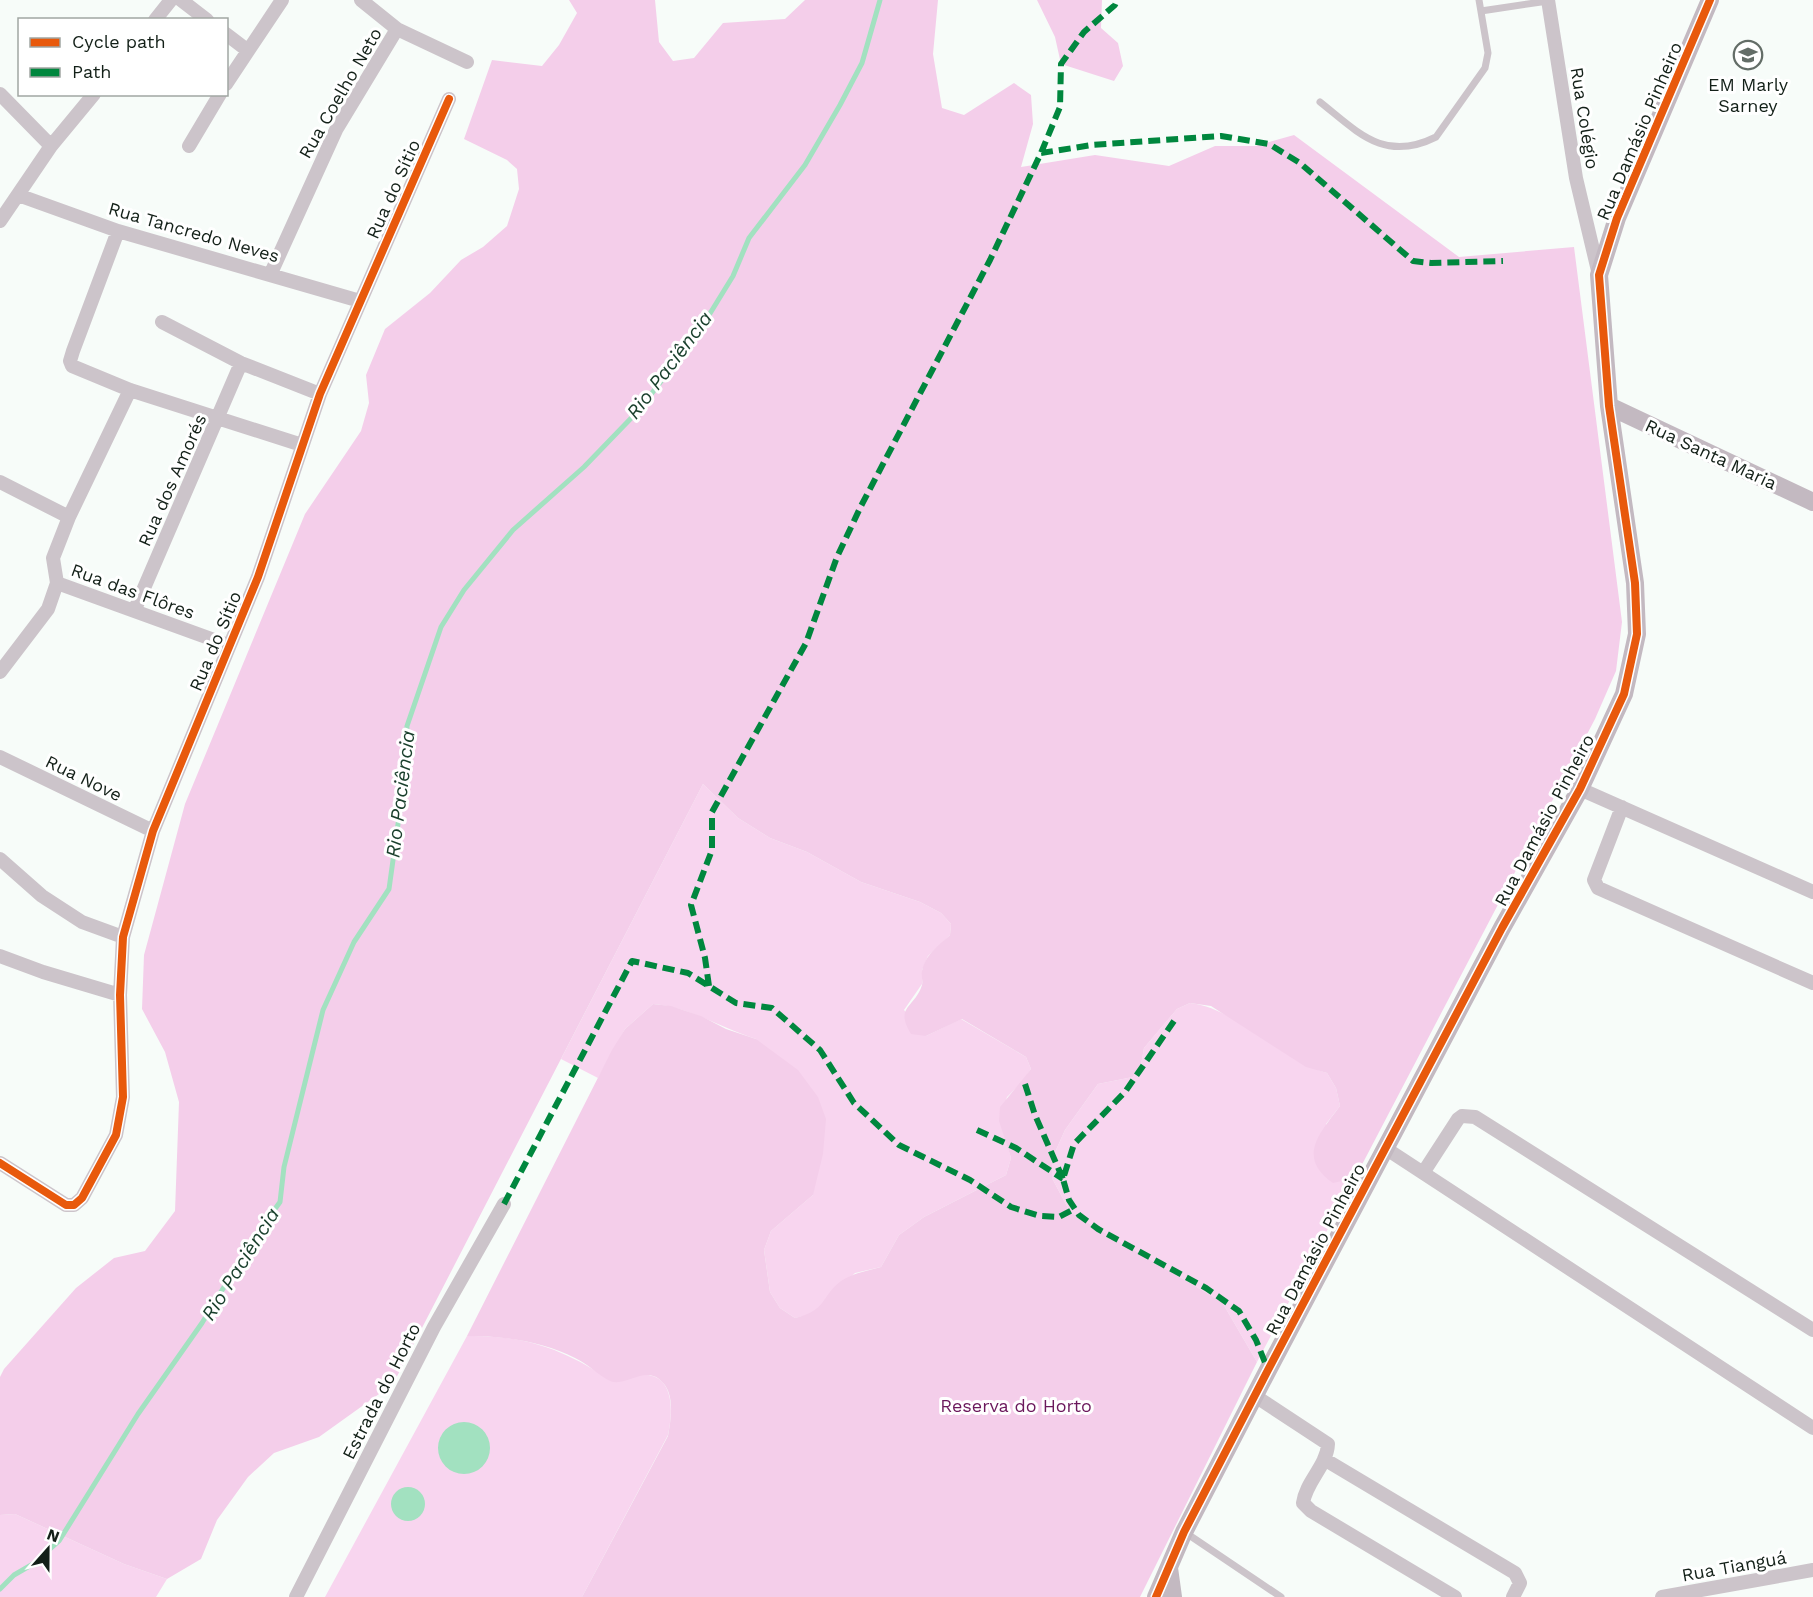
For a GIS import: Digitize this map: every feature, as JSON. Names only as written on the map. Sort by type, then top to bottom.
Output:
[{"type":"street","points":[[157,18],[171,0]]},
{"type":"street","points":[[181,0],[204,18]]},
{"type":"street","points":[[228,81],[282,0]]},
{"type":"street","points":[[361,0],[397,29],[467,62]]},
{"type":"street","name":"Rua Damásio Pinheiro","points":[[1156,1597],[1184,1532],[1385,1148],[1580,789],[1624,694],[1637,634],[1635,583],[1609,406],[1599,275],[1617,218],[1710,0]]},
{"type":"street","name":"Rua Colégio","points":[[1548,1],[1576,178],[1599,275]]},
{"type":"street","name":"Rua Coelho Neto","points":[[271,273],[336,130],[397,29]]},
{"type":"street","points":[[228,36],[247,50]]},
{"type":"street","points":[[0,94],[51,146]]},
{"type":"street","points":[[0,221],[51,146],[92,96]]},
{"type":"street","points":[[189,146],[219,96]]},
{"type":"street","name":"Rua do Sítio","points":[[0,1163],[66,1205],[74,1205],[82,1198],[116,1135],[123,1097],[120,995],[123,937],[153,831],[258,577],[320,394],[449,99]]},
{"type":"street","name":"Rua Tancredo Neves","points":[[18,195],[118,231],[271,273],[360,301]]},
{"type":"street","points":[[118,231],[73,351],[70,361],[72,366],[130,390],[302,445]]},
{"type":"street","points":[[162,322],[241,363],[320,394]]},
{"type":"street","name":"Rua dos Amorés","points":[[135,609],[241,363]]},
{"type":"street","name":"Rua das Flôres","points":[[130,390],[69,517],[53,558],[57,583],[135,609],[228,645]]},
{"type":"street","name":"Rua Santa Maria","points":[[1609,406],[1813,502]]},
{"type":"street","points":[[2,488],[69,517]]},
{"type":"street","points":[[0,672],[48,609],[57,583]]},
{"type":"street","name":"Rua Nove","points":[[0,757],[153,831]]},
{"type":"street","points":[[1580,789],[1813,892]]},
{"type":"street","points":[[1623,807],[1594,880],[1598,888],[1813,983]]},
{"type":"street","points":[[0,859],[42,896],[82,922],[123,937]]},
{"type":"street","points":[[0,956],[120,995]]},
{"type":"street","points":[[1423,1173],[1458,1119],[1462,1116],[1475,1117],[1813,1330]]},
{"type":"street","points":[[1385,1148],[1813,1428]]},
{"type":"street","name":"Estrada do Horto","points":[[296,1597],[434,1327],[504,1204]]},
{"type":"street","points":[[1255,1396],[1328,1444],[1324,1459],[1304,1492],[1303,1503],[1311,1511],[1455,1597]]},
{"type":"street","points":[[1324,1459],[1515,1573],[1520,1583],[1513,1597]]},
{"type":"street","points":[[1168,1567],[1173,1597]]},
{"type":"street","name":"Rua Tianguá","points":[[1662,1597],[1813,1570]]},
{"type":"lane","points":[[1320,102],[1369,141],[1385,147],[1428,141],[1436,137],[1485,68],[1488,53],[1479,0]]},
{"type":"lane","points":[[1481,11],[1548,1]]},
{"type":"lane","points":[[1184,1532],[1281,1597]]},
{"type":"shaded area","points":[[703,784],[738,818],[770,838],[807,852],[861,882],[920,902],[941,913],[951,924],[950,935],[928,956],[922,970],[922,984],[904,1010],[926,1036],[961,1019],[1026,1057],[1031,1069],[1007,1097],[1000,1121],[1011,1158],[1006,1175],[924,1217],[899,1235],[881,1267],[855,1273],[813,1314],[795,1318],[780,1308],[770,1292],[764,1250],[771,1231],[813,1195],[756,1039],[693,1013],[653,1004],[625,1029],[598,1078],[561,1059]]},
{"type":"shaded area","points":[[1190,1003],[1225,1014],[1292,1057],[1327,1073],[1336,1088],[1340,1106],[1326,1124],[1333,1182],[1355,1178],[1257,1362],[1222,1302],[1070,1212],[1052,1178],[1052,1159],[1065,1130],[1098,1084],[1133,1077],[1141,1065],[1144,1048],[1177,1009]]},
{"type":"shaded area","points":[[467,1336],[488,1336],[525,1341],[560,1352],[611,1381],[648,1375],[664,1383],[668,1391],[671,1409],[668,1435],[582,1597],[325,1597]]},
{"type":"shaded area","points":[[459,1422],[469,1422],[483,1429],[490,1448],[483,1467],[469,1474],[459,1474],[449,1470],[442,1463],[438,1453],[438,1443],[442,1433],[449,1426]]},
{"type":"shaded area","points":[[408,1487],[420,1492],[425,1504],[420,1516],[408,1521],[396,1516],[391,1504],[396,1492]]},
{"type":"shaded area","points":[[15,1514],[124,1564],[167,1579],[156,1597],[0,1597],[0,1515]]},
{"type":"green space","name":"Reserva do Horto","points":[[569,0],[655,0],[659,42],[673,61],[694,58],[723,23],[785,19],[805,0],[938,0],[933,54],[942,108],[964,115],[1014,83],[1031,95],[1033,124],[1021,167],[1095,155],[1169,166],[1215,146],[1255,146],[1294,135],[1459,257],[1574,247],[1622,622],[1616,671],[1595,719],[1355,1178],[1333,1183],[1316,1164],[1314,1154],[1319,1135],[1340,1106],[1336,1088],[1327,1073],[1306,1067],[1211,1006],[1190,1003],[1177,1009],[1144,1048],[1141,1065],[1133,1077],[1098,1084],[1065,1130],[1052,1159],[1052,1178],[1070,1212],[1222,1302],[1257,1362],[1140,1597],[582,1597],[668,1436],[671,1406],[668,1391],[659,1379],[653,1376],[641,1376],[622,1382],[610,1381],[584,1363],[550,1347],[509,1338],[467,1336],[612,1050],[625,1029],[653,1004],[671,1006],[701,1016],[726,1029],[756,1039],[798,1070],[818,1097],[826,1119],[823,1154],[813,1195],[771,1231],[764,1250],[770,1292],[780,1308],[795,1318],[806,1315],[819,1307],[834,1287],[846,1278],[881,1267],[899,1235],[924,1217],[1006,1175],[1011,1158],[999,1121],[1000,1107],[1031,1069],[1026,1057],[962,1019],[926,1036],[911,1034],[906,1025],[905,1012],[919,993],[926,960],[950,935],[951,924],[941,913],[920,902],[861,882],[807,852],[770,838],[738,818],[703,784],[393,1384],[319,1437],[274,1453],[248,1477],[217,1520],[201,1559],[167,1579],[124,1564],[15,1514],[0,1515],[0,1377],[4,1369],[76,1288],[114,1258],[145,1251],[175,1211],[179,1102],[165,1052],[142,1009],[144,955],[185,804],[305,514],[361,431],[369,403],[366,375],[385,329],[430,293],[461,260],[483,247],[507,226],[519,189],[517,169],[507,160],[464,139],[492,60],[542,66],[559,45],[577,13]]},
{"type":"green space","points":[[1037,0],[1102,0],[1101,28],[1118,43],[1123,66],[1114,81],[1061,64],[1055,37]]},
{"type":"waterway","name":"Rio Paciência","points":[[0,1589],[14,1575],[33,1564],[59,1541],[138,1414],[202,1323],[254,1238],[280,1202],[284,1167],[323,1010],[354,942],[389,889],[404,781],[407,726],[441,627],[464,590],[513,530],[584,467],[639,410],[698,333],[733,276],[749,238],[805,165],[840,105],[862,63],[880,0]]},
{"type":"marked path","points":[[709,986],[705,958],[691,905],[712,850],[712,812],[806,643],[837,557],[861,506],[990,260],[1041,153],[1060,107],[1061,64],[1084,32],[1115,5],[1117,0]]},
{"type":"marked path","points":[[1041,153],[1092,145],[1221,136],[1269,144],[1300,163],[1413,261],[1431,263],[1503,261]]},
{"type":"marked path","points":[[504,1204],[632,961],[688,973],[736,1003],[772,1008],[820,1050],[854,1103],[899,1145],[970,1180],[1011,1207],[1040,1216],[1059,1217],[1074,1209]]},
{"type":"marked path","points":[[1174,1021],[1125,1092],[1074,1144],[1063,1179],[1069,1200],[1079,1215],[1098,1229],[1206,1288],[1239,1311],[1256,1340],[1268,1370]]},
{"type":"marked path","points":[[1025,1084],[1035,1115],[1063,1179]]},
{"type":"marked path","points":[[977,1130],[1016,1148],[1063,1179]]},
{"type":"cycle path","points":[[1156,1597],[1184,1532],[1502,928],[1580,789],[1624,694],[1637,634],[1635,583],[1609,406],[1599,275],[1617,218],[1710,0]]},
{"type":"cycle path","points":[[0,1163],[66,1205],[74,1205],[82,1198],[116,1135],[123,1097],[120,995],[123,937],[153,831],[258,577],[320,394],[449,99]]},
{"type":"place","name":"EM Marly Sarney","points":[[1748,55]]}]
